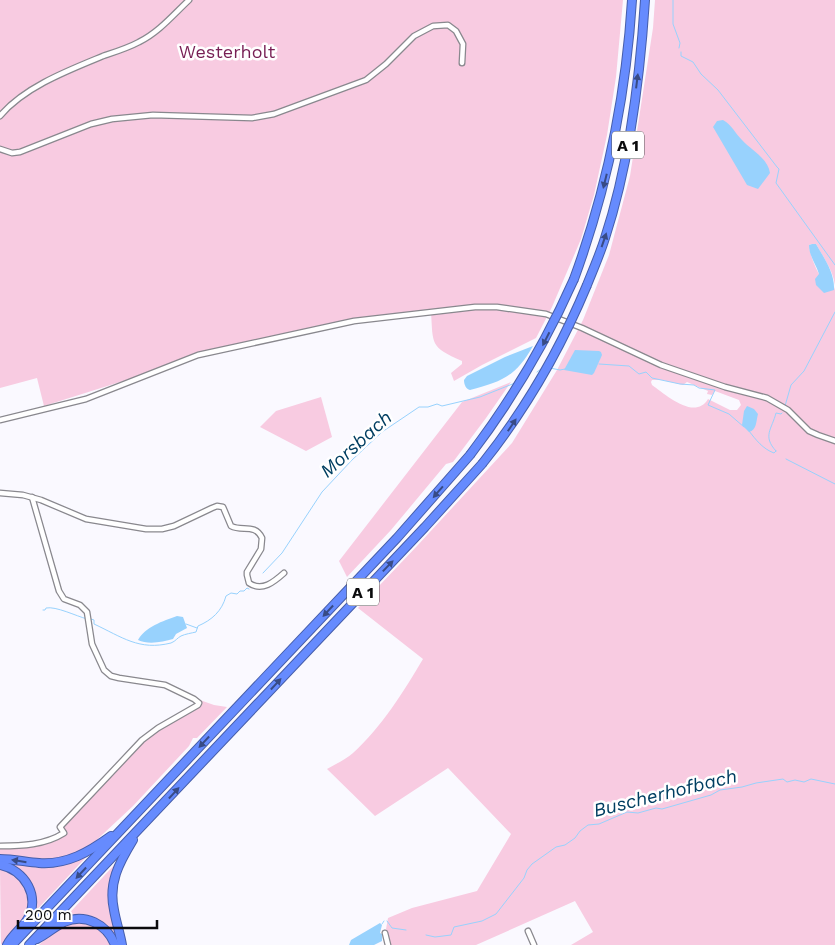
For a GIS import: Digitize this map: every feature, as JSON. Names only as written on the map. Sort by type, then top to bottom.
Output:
[{"type":"highway","name":"A 1","points":[[12,945],[397,538],[470,454],[526,374],[558,314],[574,279],[594,220],[608,167],[621,99],[632,0]]},
{"type":"highway","name":"A 1","points":[[30,944],[418,534],[482,464],[529,400],[562,342],[588,285],[605,238],[626,154],[636,87],[645,0]]},
{"type":"highway","points":[[0,859],[42,864],[69,860],[94,849],[127,825]]},
{"type":"highway","points":[[122,945],[113,908],[112,886],[119,863],[140,828]]},
{"type":"highway","points":[[0,865],[12,869],[21,876],[28,884],[32,898],[29,916],[8,945]]},
{"type":"highway","points":[[30,944],[62,924],[80,919],[94,922],[104,927],[112,937],[115,945]]},
{"type":"street","points":[[0,116],[21,96],[31,90],[84,64],[143,40],[154,33],[189,0]]},
{"type":"street","points":[[0,149],[16,153],[91,124],[134,116],[171,115],[252,118],[274,114],[366,80],[381,69],[414,36],[433,26],[448,25],[456,31],[463,44],[462,63]]},
{"type":"street","points":[[0,420],[86,399],[198,355],[354,321],[487,306],[546,314],[582,328],[661,365],[767,398],[791,412],[818,436],[835,441]]},
{"type":"street","points":[[0,493],[32,497],[86,519],[146,529],[168,528],[220,506],[223,507],[230,526],[254,529],[258,531],[262,538],[261,549],[247,575],[249,583],[256,586],[265,586],[284,573]]},
{"type":"street","points":[[0,846],[42,842],[64,833],[60,827],[139,743],[158,728],[198,705],[198,701],[194,698],[165,685],[111,676],[102,667],[93,648],[87,612],[80,605],[64,599],[59,591],[32,497]]},
{"type":"street","points":[[528,931],[534,945]]},
{"type":"street","points":[[385,933],[388,945]]},
{"type":"green space","name":"Westerholt","points":[[0,0],[623,0],[616,77],[607,135],[594,195],[581,239],[552,307],[536,338],[454,381],[451,373],[462,364],[462,361],[444,352],[435,344],[431,311],[354,319],[185,357],[139,376],[44,406],[37,378],[0,388]]},
{"type":"green space","points":[[655,0],[835,0],[835,285],[830,269],[816,244],[809,245],[818,273],[834,290],[835,287],[835,945],[571,945],[593,932],[575,901],[476,945],[390,945],[386,929],[388,918],[412,908],[477,891],[511,834],[448,768],[375,816],[327,769],[350,755],[373,732],[400,696],[423,659],[358,608],[512,443],[557,370],[583,320],[609,255],[630,176],[653,28]],"holes":[[[652,380],[662,380],[683,385],[687,382],[708,391],[707,394],[712,395],[715,391],[739,400],[741,405],[737,410],[730,410],[708,399],[696,408],[688,407],[672,400],[652,385]]]},
{"type":"green space","points":[[511,382],[453,462],[446,464],[391,530],[347,577],[339,561],[462,402]]},
{"type":"green space","points":[[321,397],[332,437],[306,451],[260,427],[276,411]]},
{"type":"green space","points":[[197,699],[227,707],[197,738],[193,738],[189,746],[133,806],[88,848],[78,854],[46,861],[0,856],[0,848],[26,846],[68,833],[63,828],[64,825],[148,737],[200,706],[201,702]]},
{"type":"green space","points":[[89,854],[31,916],[31,888],[0,863],[8,861],[35,865]]},
{"type":"green space","points":[[117,862],[112,878],[120,945],[101,923],[61,922]]},
{"type":"green space","points":[[0,869],[14,875],[19,880],[24,886],[29,899],[27,914],[1,945]]},
{"type":"green space","points":[[82,921],[102,929],[113,945],[39,945],[58,929]]},
{"type":"water","points":[[723,120],[763,159],[769,168],[770,173],[758,189],[747,185],[713,127],[717,121]]},
{"type":"water","points":[[816,244],[828,266],[833,278],[834,290],[824,293],[816,285],[815,279],[819,274],[810,253],[809,245]]},
{"type":"water","points":[[533,346],[521,364],[508,376],[491,384],[470,390],[464,384],[467,376],[505,357]]},
{"type":"water","points":[[575,350],[601,352],[602,355],[592,375],[564,370]]},
{"type":"water","points":[[747,406],[754,409],[758,414],[755,427],[749,432],[742,425],[744,411]]},
{"type":"water","points":[[177,616],[183,617],[187,628],[176,634],[173,639],[151,643],[138,640],[145,631],[160,622]]},
{"type":"water","points":[[380,923],[382,925],[380,933],[382,934],[382,941],[374,945],[349,945],[351,940]]},
{"type":"waterway","points":[[673,0],[673,24],[680,43],[679,48]]},
{"type":"waterway","points":[[681,52],[681,56],[693,62],[701,74],[718,90],[779,169],[776,183],[835,265]]},
{"type":"waterway","points":[[785,406],[791,385],[804,371],[835,312]]},
{"type":"waterway","name":"Morsbach","points":[[599,364],[629,366],[639,374],[646,372],[652,378],[715,390],[708,405],[729,414],[744,427]]},
{"type":"waterway","name":"Morsbach","points":[[550,368],[565,369]]},
{"type":"waterway","name":"Morsbach","points":[[537,372],[541,369]]},
{"type":"waterway","name":"Morsbach","points":[[263,573],[282,553],[322,492],[382,432],[419,407],[437,404],[442,406],[480,397],[515,383]]},
{"type":"waterway","points":[[776,451],[770,441],[769,432],[776,413],[782,413]]},
{"type":"waterway","name":"Morsbach","points":[[749,431],[766,449],[774,453],[776,451]]},
{"type":"waterway","name":"Morsbach","points":[[786,459],[835,484]]},
{"type":"waterway","name":"Morsbach","points":[[91,619],[94,620],[94,624],[122,638],[140,644],[160,645],[171,643],[181,636],[196,632],[198,626],[208,621],[219,611],[226,596],[231,593],[237,594],[247,588],[249,589]]},
{"type":"waterway","name":"Morsbach","points":[[43,610],[55,608],[87,619]]},
{"type":"waterway","name":"Morsbach","points":[[186,624],[197,628]]},
{"type":"waterway","name":"Buscherhofbach","points":[[426,935],[435,937],[451,935],[454,927],[482,921],[496,914],[524,878],[532,864],[556,847],[565,845],[588,825],[599,824],[627,812],[638,813],[656,808],[662,809],[711,795],[720,790],[756,783],[783,779],[787,782],[795,780],[804,782],[811,779],[835,784]]},
{"type":"waterway","points":[[387,921],[392,928],[406,930]]}]
